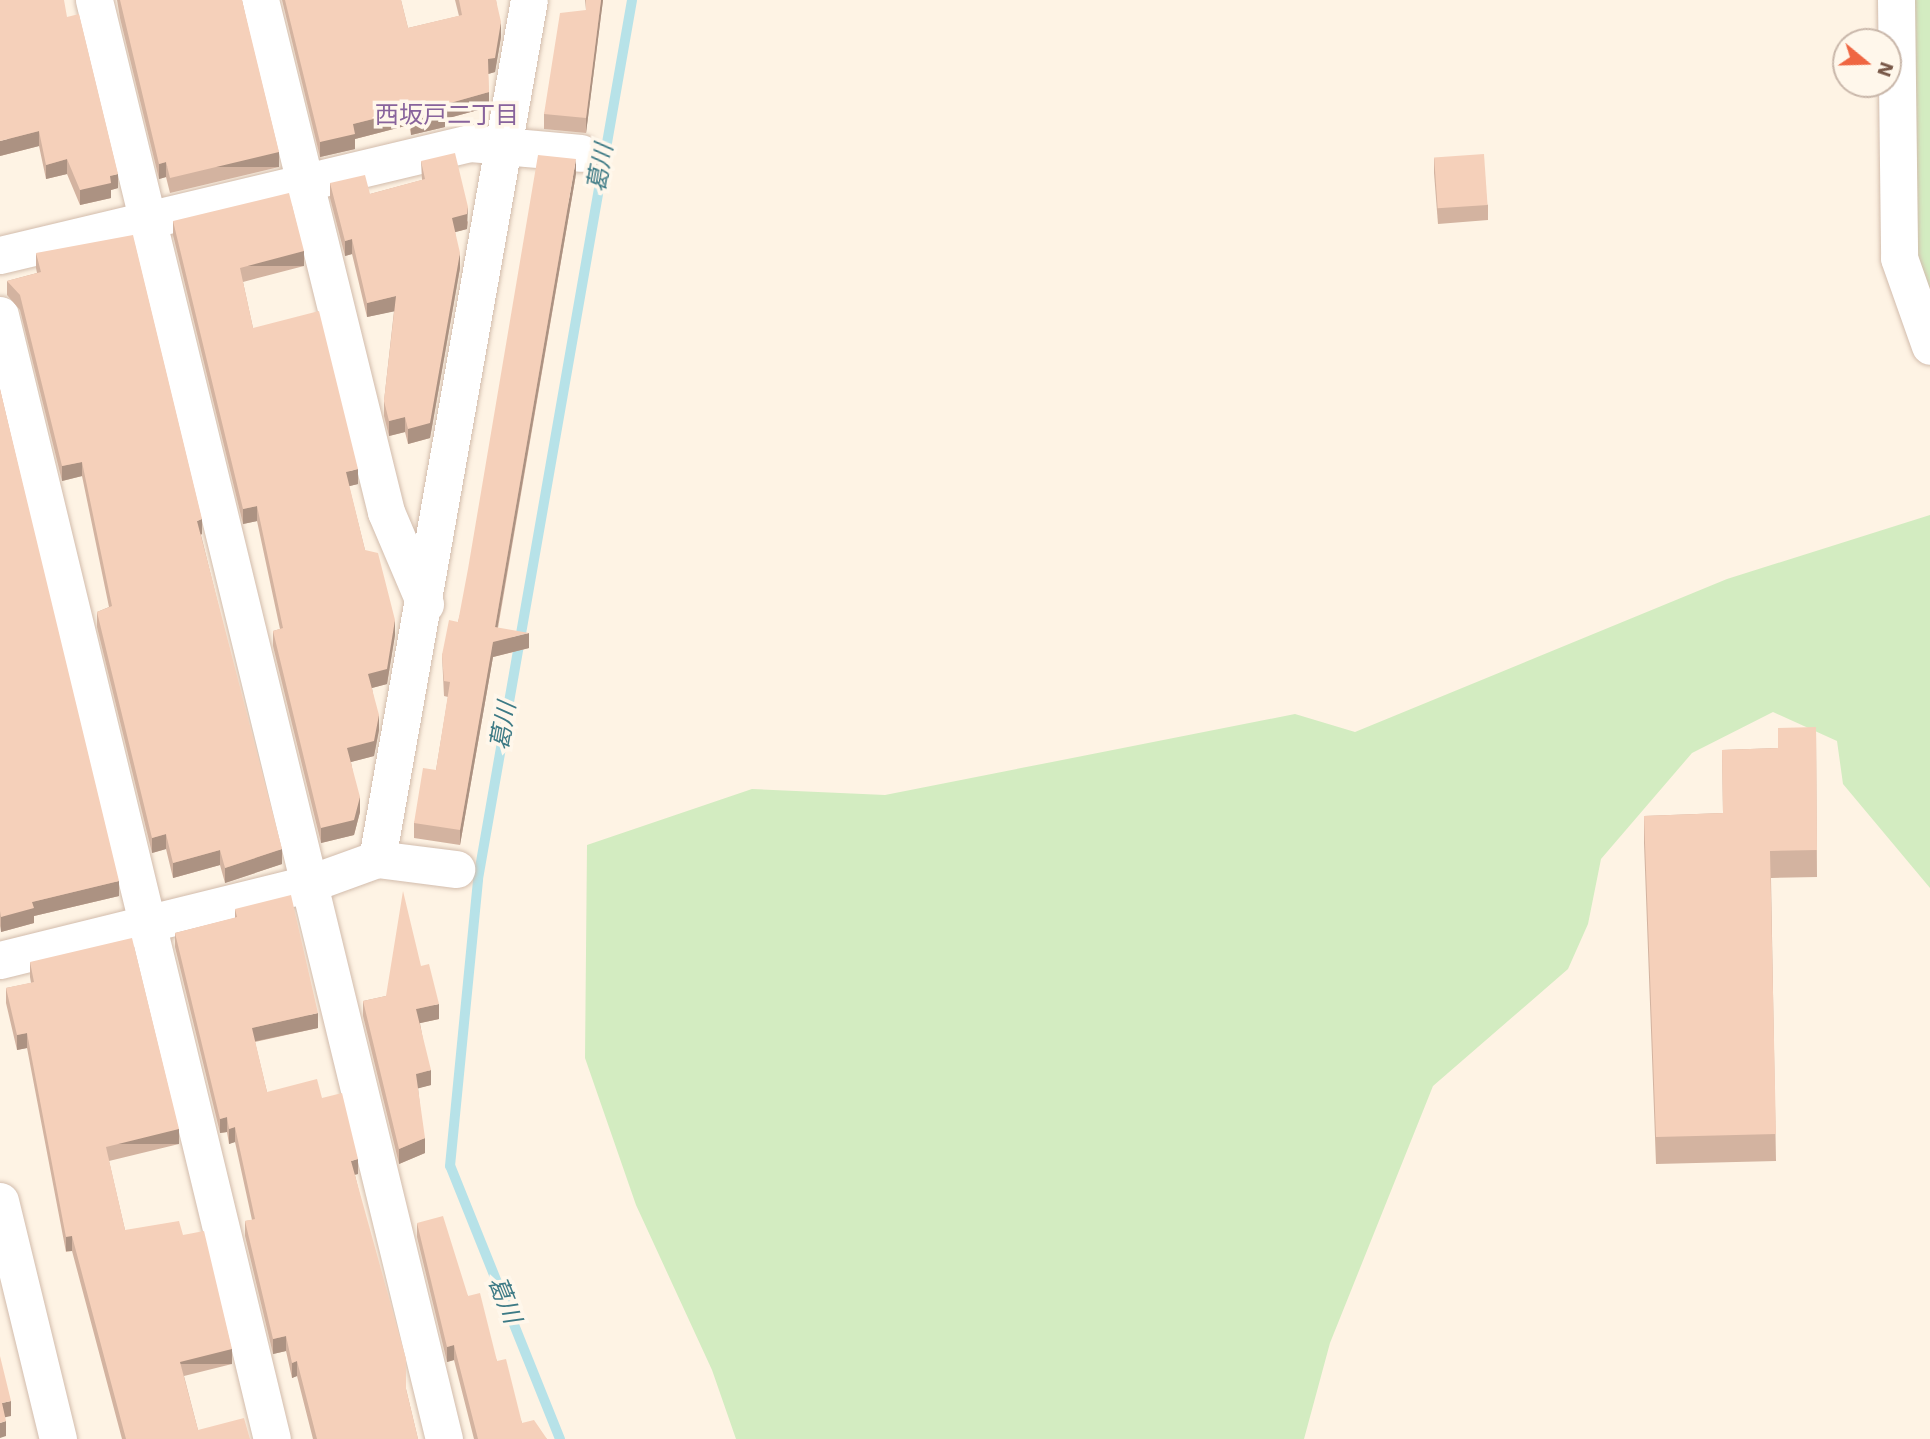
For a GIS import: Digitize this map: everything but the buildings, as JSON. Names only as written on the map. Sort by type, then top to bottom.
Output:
[{"type":"street","points":[[94,0],[444,1439]]},
{"type":"street","points":[[260,0],[386,512],[425,604]]},
{"type":"street","points":[[377,859],[425,604],[529,0]]},
{"type":"street","points":[[1896,0],[1899,258],[1930,346]]},
{"type":"street","points":[[0,255],[470,142],[505,143],[581,153]]},
{"type":"street","points":[[0,315],[272,1439]]},
{"type":"street","points":[[0,960],[308,884],[377,859],[456,869]]},
{"type":"street","points":[[0,1201],[58,1439]]},
{"type":"green space","points":[[1880,0],[1930,0],[1930,292],[1887,188],[1884,98],[1902,98],[1902,28],[1881,28]]},
{"type":"green space","points":[[1930,515],[1930,888],[1843,784],[1837,741],[1773,712],[1692,753],[1601,859],[1588,924],[1568,969],[1433,1086],[1330,1343],[1304,1439],[736,1439],[712,1370],[636,1205],[585,1058],[587,845],[752,789],[885,795],[1295,714],[1355,732],[1727,579]]},
{"type":"waterway","name":"葛川","points":[[560,1439],[450,1166],[478,879],[632,0]]},
{"type":"district","name":"西坂戸二丁目","points":[[447,116]]}]
